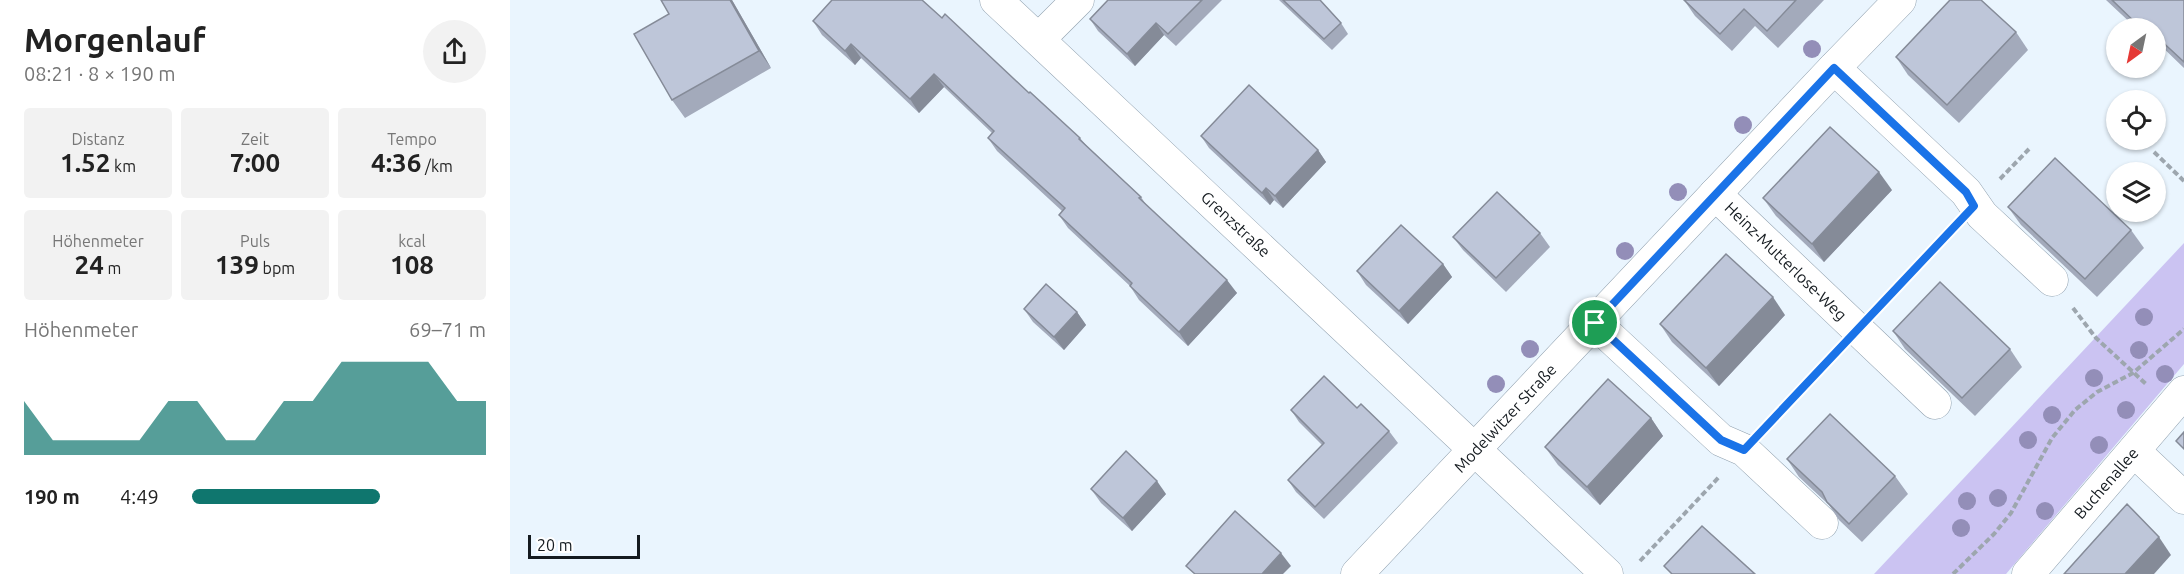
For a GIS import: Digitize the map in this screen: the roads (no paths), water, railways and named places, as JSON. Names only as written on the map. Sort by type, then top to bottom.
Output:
[{"type":"street","name":"Grenzstraße","points":[[996,0],[1475,450],[1621,570]]},
{"type":"street","points":[[1039,39],[1078,0]]},
{"type":"street","name":"Modelwitzer Straße","points":[[1357,574],[1900,0]]},
{"type":"street","points":[[1834,68],[1966,192],[1974,206],[2052,280]]},
{"type":"street","name":"Heinz-Mutterlose-Weg","points":[[1715,194],[1935,403]]},
{"type":"street","points":[[1595,323],[1721,440],[1744,450],[1822,523]]},
{"type":"street","name":"Buchenallee","points":[[2028,574],[2178,399]]},
{"type":"street","points":[[2134,451],[2184,498]]}]
